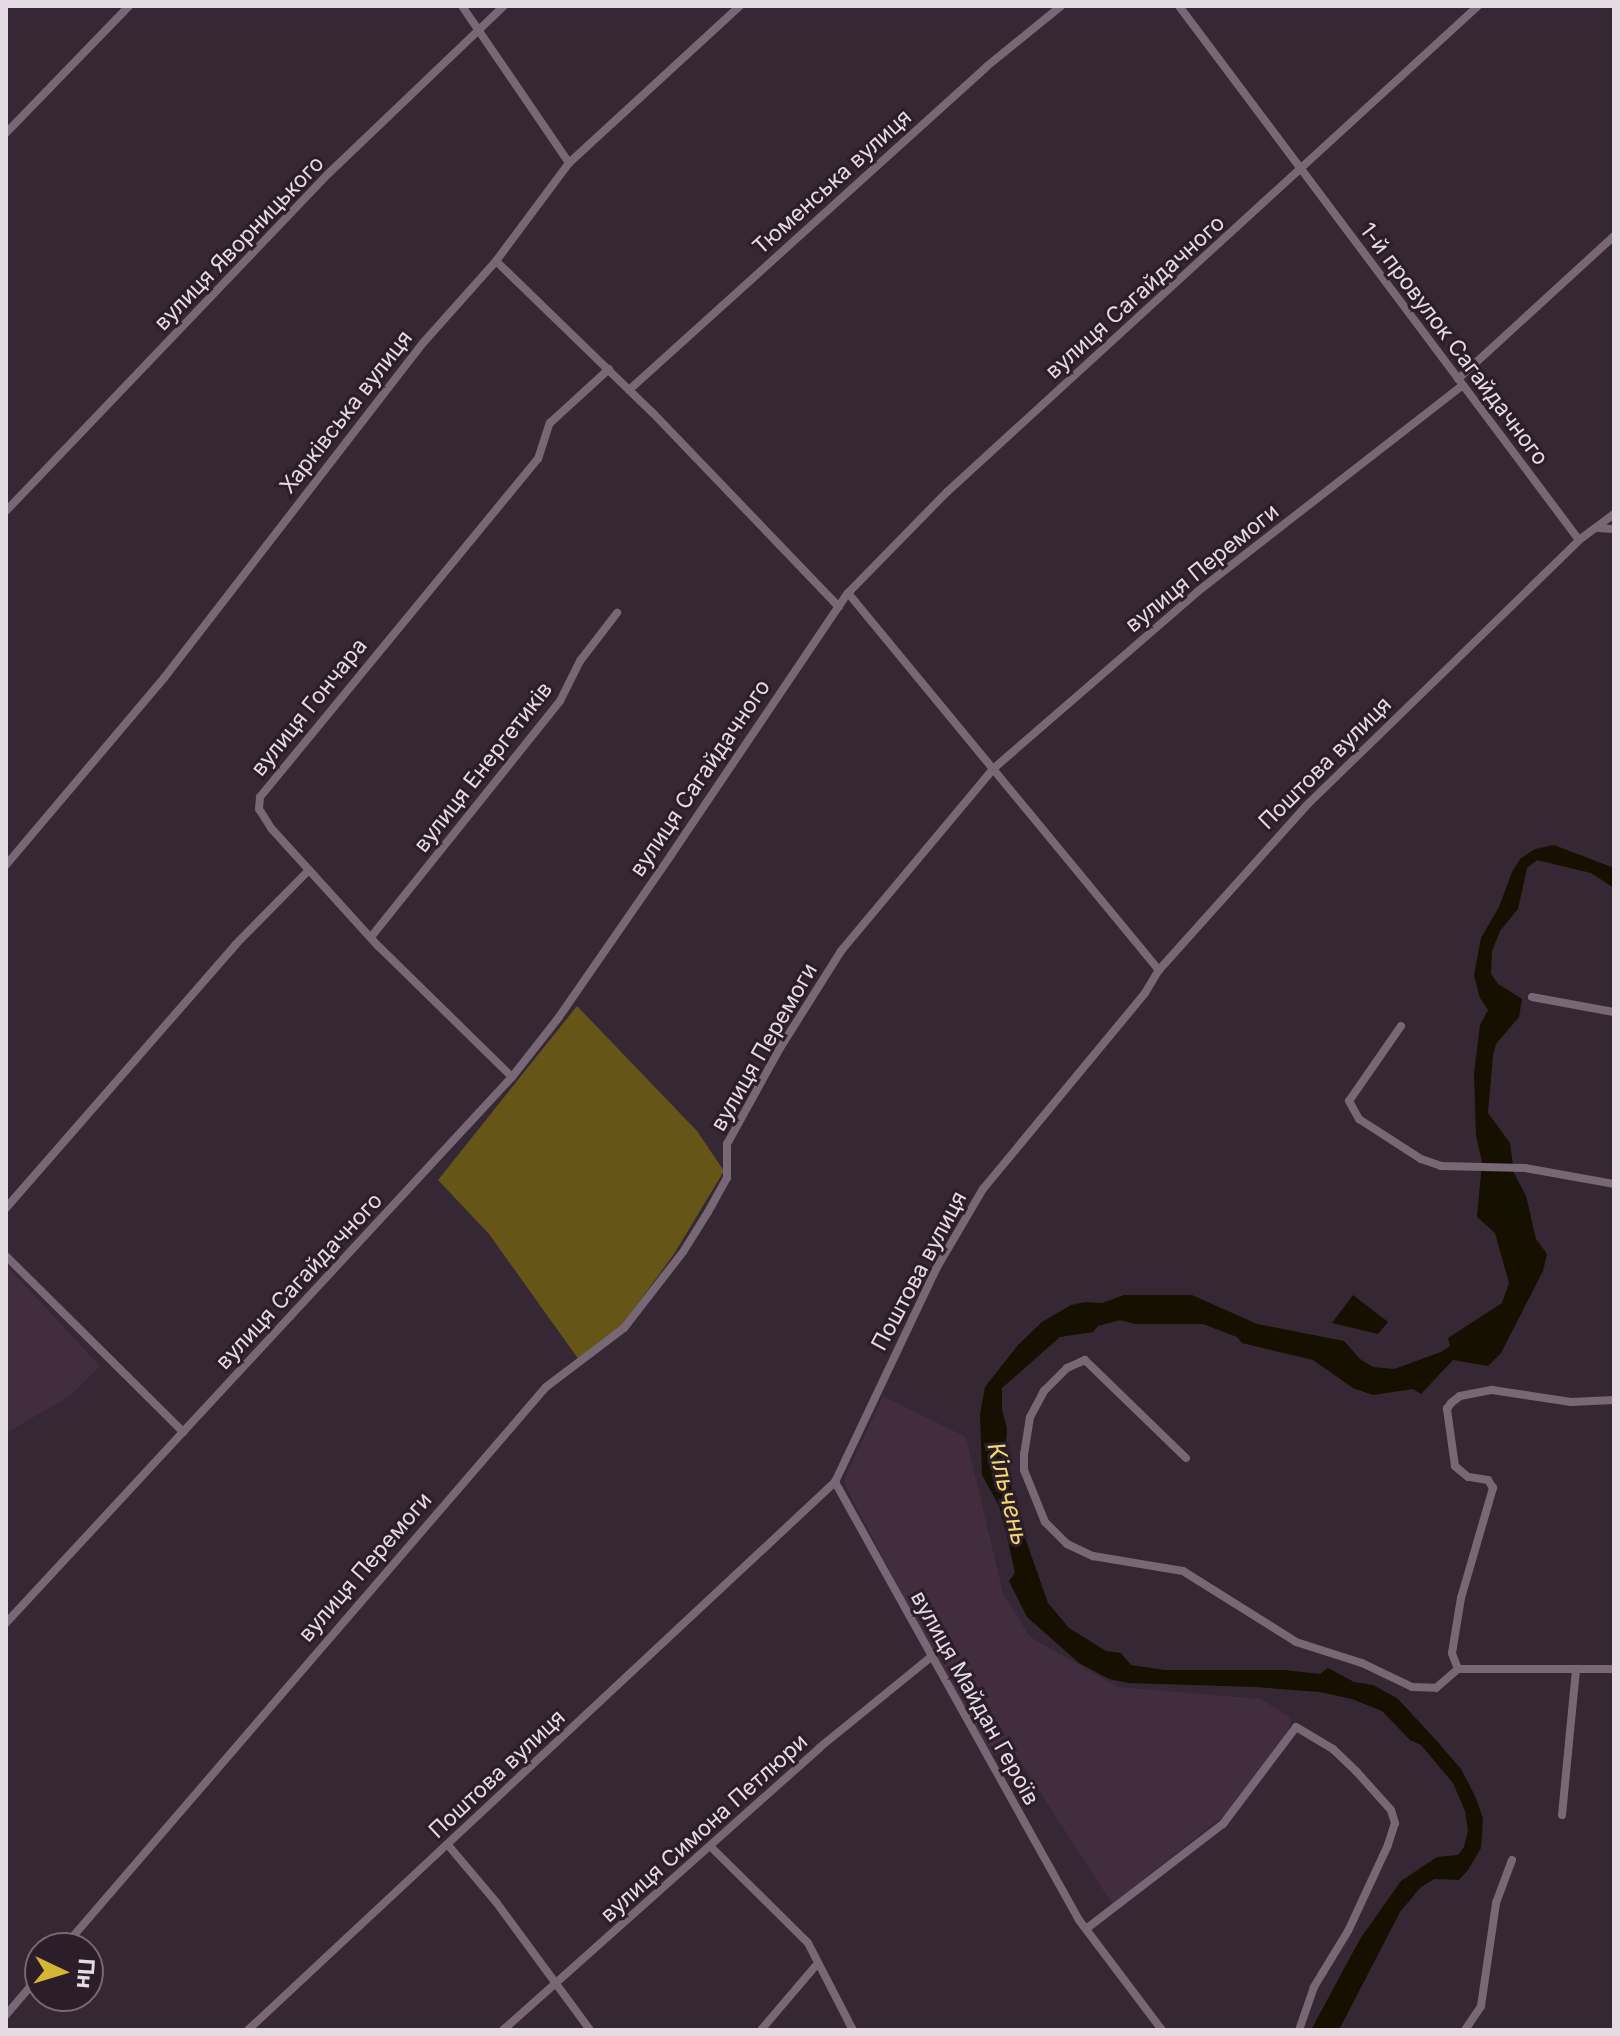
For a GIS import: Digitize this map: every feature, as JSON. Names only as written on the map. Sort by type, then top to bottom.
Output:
[{"type":"street","points":[[6,133],[129,6]]},
{"type":"street","points":[[462,6],[569,163]]},
{"type":"street","name":"вулиця Яворницького","points":[[6,511],[328,174],[504,6]]},
{"type":"street","name":"Харківська вулиця","points":[[6,865],[164,678],[423,343],[496,261],[569,163],[740,6]]},
{"type":"street","name":"Тюменська вулиця","points":[[629,390],[986,67],[1061,6]]},
{"type":"street","name":"1-й провулок Сагайдачного","points":[[1179,6],[1579,540]]},
{"type":"street","name":"вулиця Сагайдачного","points":[[6,1623],[512,1077],[593,967],[848,593],[947,492],[1478,6]]},
{"type":"street","name":"вулиця Перемоги","points":[[77,1932],[546,1387],[624,1328],[683,1252],[708,1212],[727,1178],[727,1144],[780,1048],[833,964],[993,769],[1197,592],[1460,383],[1614,236]]},
{"type":"street","points":[[496,261],[609,369],[839,607]]},
{"type":"street","name":"вулиця Гончара","points":[[512,1077],[371,937],[263,819],[260,797],[538,459],[550,423],[609,369]]},
{"type":"street","name":"Поштова вулиця","points":[[248,2030],[835,1482],[936,1269],[983,1189],[1145,993],[1159,970],[1309,803],[1579,540],[1614,514]]},
{"type":"street","points":[[1598,528],[1614,529]]},
{"type":"street","points":[[848,593],[1159,970]]},
{"type":"street","name":"вулиця Енергетиків","points":[[371,937],[560,701],[580,661],[617,613]]},
{"type":"street","points":[[6,1208],[215,966],[309,870]]},
{"type":"street","points":[[1532,997],[1614,1012]]},
{"type":"street","points":[[1401,1026],[1349,1101],[1351,1110],[1421,1159],[1441,1166],[1525,1168],[1614,1184]]},
{"type":"street","points":[[6,1256],[183,1432]]},
{"type":"street","points":[[1186,1458],[1085,1360],[1067,1368],[1044,1391],[1030,1417],[1024,1470],[1045,1522],[1067,1544],[1093,1556],[1183,1571],[1296,1642],[1362,1663],[1412,1687],[1436,1688],[1458,1669],[1614,1669]]},
{"type":"street","points":[[1458,1669],[1452,1653],[1461,1598],[1493,1488],[1488,1480],[1468,1477],[1455,1466],[1447,1409],[1460,1396],[1492,1390],[1571,1402],[1614,1400]]},
{"type":"street","name":"вулиця Майдан Героїв","points":[[835,1482],[978,1742],[1086,1929],[1162,2030]]},
{"type":"street","name":"вулиця Симона Петлюри","points":[[503,2030],[819,1748],[931,1657]]},
{"type":"street","points":[[1562,1815],[1576,1669]]},
{"type":"street","points":[[1086,1929],[1223,1824],[1296,1727],[1333,1749],[1356,1771],[1391,1810],[1395,1823],[1348,1931],[1314,1987],[1299,2030]]},
{"type":"street","points":[[448,1845],[557,1983],[590,2030]]},
{"type":"street","points":[[711,1847],[808,1943],[853,2030]]},
{"type":"street","points":[[1468,2029],[1481,2006],[1496,1903],[1512,1860]]},
{"type":"street","points":[[761,2030],[818,1963]]},
{"type":"street","points":[[6,2015],[24,1994]]},
{"type":"shaded area","points":[[577,1006],[697,1131],[724,1171],[674,1254],[617,1332],[579,1360],[489,1234],[438,1180]]},
{"type":"shaded area","points":[[6,1265],[100,1366],[70,1396],[6,1433]]},
{"type":"shaded area","points":[[883,1396],[966,1437],[1003,1593],[1030,1637],[1118,1687],[1261,1699],[1291,1718],[1288,1734],[1226,1814],[1112,1904],[1010,1745],[993,1756],[954,1693],[848,1491],[844,1480]]},
{"type":"water","name":"Кільчень","points":[[1554,845],[1614,868],[1614,888],[1591,873],[1537,860],[1527,868],[1518,909],[1500,931],[1492,951],[1491,974],[1498,984],[1522,999],[1519,1017],[1496,1044],[1488,1113],[1510,1143],[1514,1173],[1526,1196],[1536,1239],[1547,1254],[1543,1271],[1501,1353],[1488,1366],[1453,1360],[1421,1394],[1413,1389],[1373,1395],[1353,1388],[1313,1360],[1242,1343],[1237,1337],[1203,1324],[1135,1324],[1120,1320],[1098,1326],[1093,1332],[1060,1337],[1002,1388],[1002,1409],[1007,1429],[1005,1456],[1016,1512],[1048,1603],[1069,1628],[1106,1651],[1121,1653],[1131,1665],[1164,1670],[1284,1670],[1320,1674],[1328,1668],[1354,1682],[1373,1685],[1397,1698],[1436,1740],[1461,1769],[1475,1796],[1483,1818],[1481,1848],[1468,1870],[1459,1880],[1434,1879],[1420,1888],[1400,1912],[1339,2030],[1311,2030],[1360,1939],[1401,1881],[1437,1857],[1458,1855],[1464,1847],[1468,1830],[1465,1811],[1453,1783],[1421,1745],[1410,1740],[1382,1711],[1352,1699],[1320,1692],[1255,1687],[1129,1683],[1109,1679],[1079,1663],[1027,1617],[1009,1581],[1015,1573],[1007,1536],[999,1506],[982,1475],[980,1414],[985,1387],[1018,1345],[1042,1322],[1071,1305],[1102,1303],[1124,1295],[1192,1295],[1257,1324],[1344,1341],[1360,1359],[1373,1367],[1394,1369],[1441,1352],[1450,1346],[1448,1338],[1502,1303],[1509,1283],[1495,1233],[1477,1217],[1482,1162],[1476,1135],[1474,1074],[1480,1025],[1488,1010],[1480,998],[1474,975],[1481,938],[1499,907],[1520,859],[1535,849]]},
{"type":"water","points":[[1353,1295],[1388,1322],[1378,1334],[1332,1323]]}]
